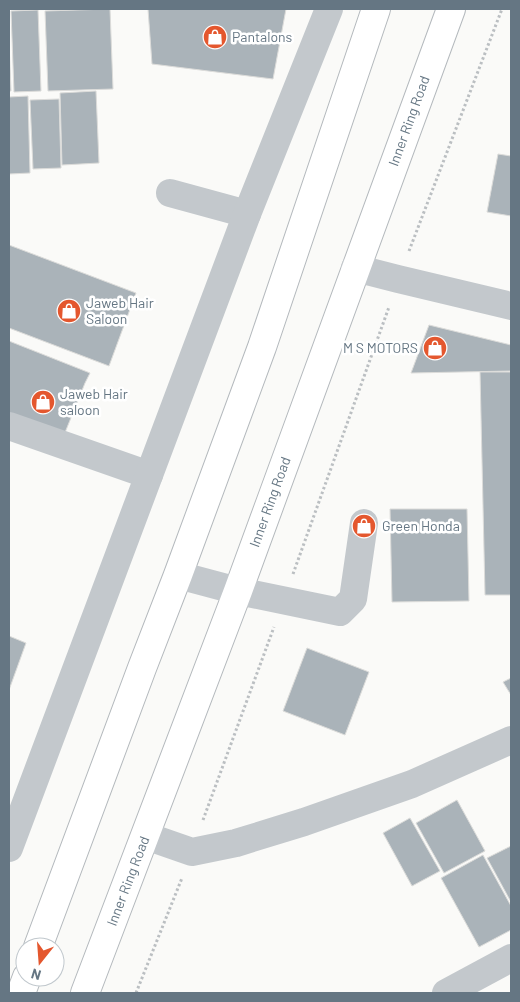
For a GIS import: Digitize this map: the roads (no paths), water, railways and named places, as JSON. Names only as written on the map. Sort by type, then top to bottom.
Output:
[{"type":"highway","points":[[42,937],[262,347],[376,9]]},
{"type":"highway","name":"Inner Ring Road","points":[[85,993],[238,591],[450,9]]},
{"type":"street","points":[[9,848],[248,214],[329,9]]},
{"type":"street","points":[[170,193],[248,214]]},
{"type":"street","points":[[355,268],[511,306]]},
{"type":"street","points":[[9,426],[149,475]]},
{"type":"street","points":[[178,575],[238,591],[340,612],[353,599],[364,523]]},
{"type":"street","points":[[146,836],[192,852],[236,843],[313,819],[412,784],[511,740]]},
{"type":"street","points":[[446,993],[511,958]]},
{"type":"place","name":"Pantalons","points":[[215,37]]},
{"type":"place","name":"Jaweb Hair Saloon","points":[[69,311]]},
{"type":"place","name":"M S MOTORS","points":[[435,348]]},
{"type":"place","name":"Jaweb Hair saloon","points":[[43,402]]},
{"type":"place","name":"Green Honda","points":[[364,526]]}]
